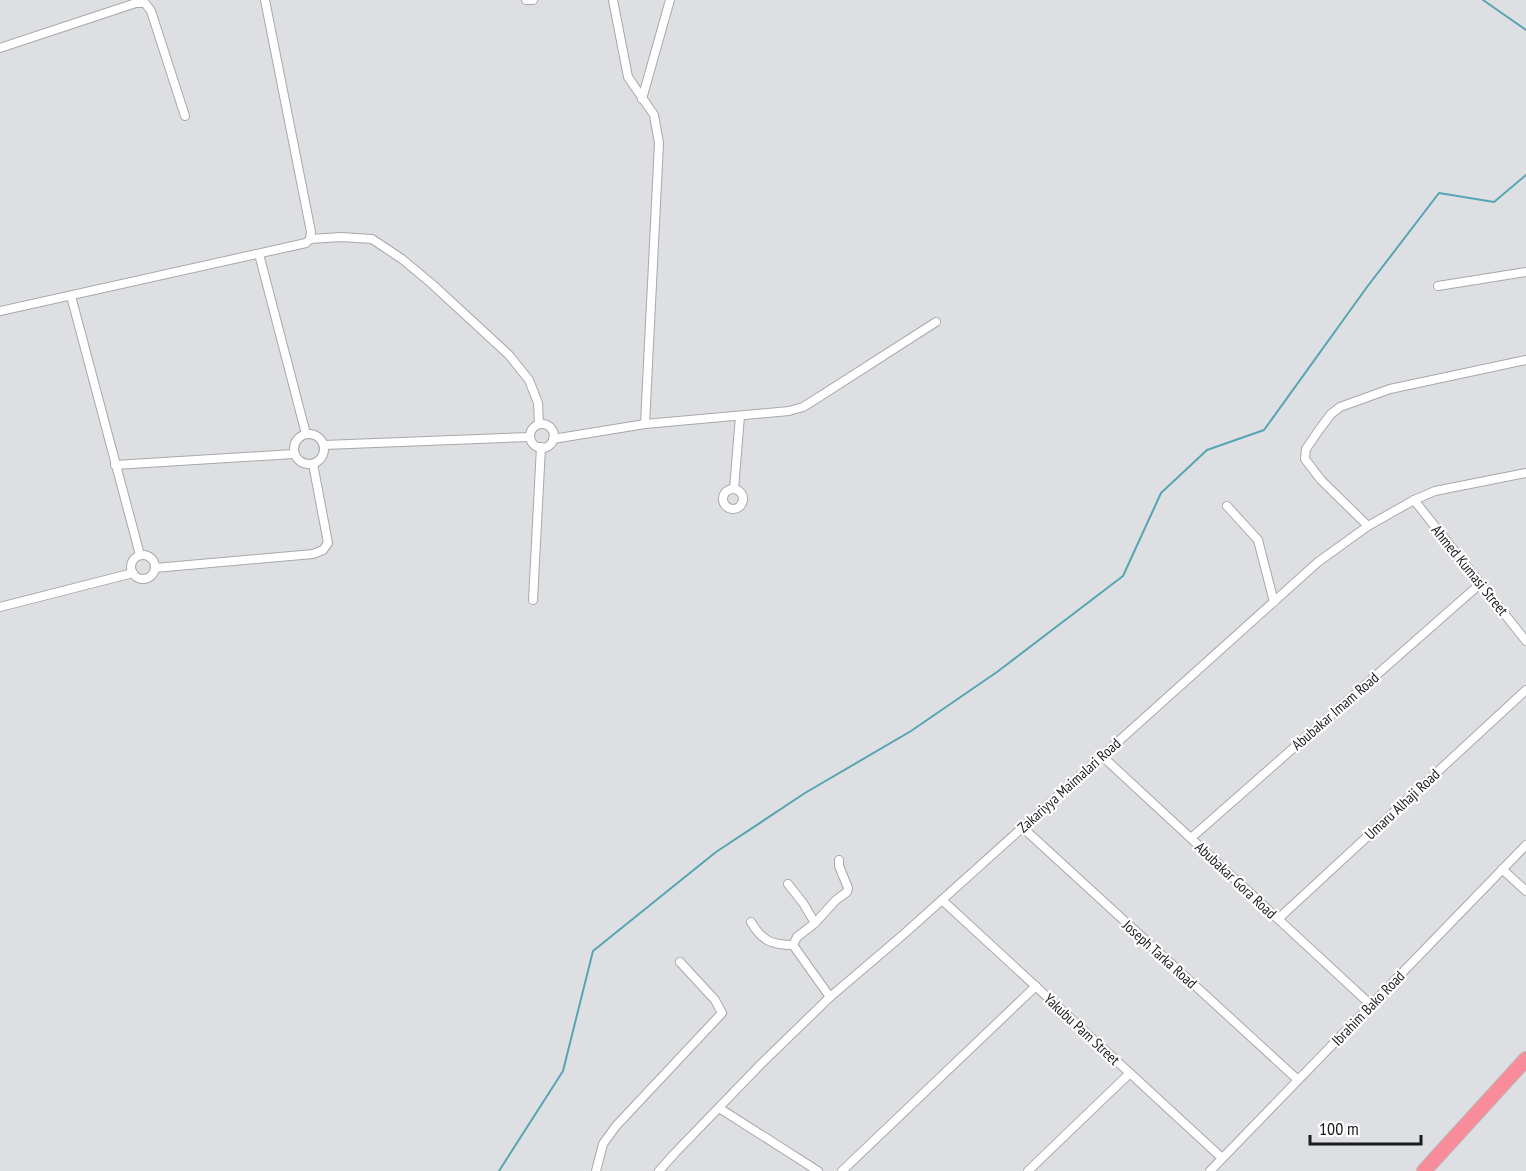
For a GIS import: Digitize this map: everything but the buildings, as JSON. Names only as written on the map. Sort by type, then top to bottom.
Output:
[{"type":"highway","points":[[1424,1171],[1526,1059]]},
{"type":"highway","points":[[1436,1171],[1526,1071]]},
{"type":"street","points":[[0,311],[259,254],[306,243],[310,239],[311,232],[265,0]]},
{"type":"street","points":[[526,0],[534,0]]},
{"type":"street","points":[[613,0],[628,77],[654,116],[659,142],[645,424]]},
{"type":"street","points":[[642,99],[670,0]]},
{"type":"street","points":[[0,48],[136,3],[145,3],[151,11],[185,116]]},
{"type":"street","points":[[310,239],[341,237],[372,239],[402,258],[509,355],[529,380],[538,403],[539,424]]},
{"type":"street","points":[[259,254],[306,434]]},
{"type":"street","points":[[1438,286],[1526,272]]},
{"type":"street","points":[[71,296],[140,555]]},
{"type":"street","points":[[553,439],[645,424],[789,411],[803,406],[936,322]]},
{"type":"street","points":[[1368,526],[1322,480],[1305,459],[1306,449],[1331,414],[1340,407],[1390,389],[1526,360]]},
{"type":"street","points":[[734,489],[740,416]]},
{"type":"street","points":[[539,424],[552,429],[553,439],[546,447],[535,446],[531,442],[531,431],[539,424]]},
{"type":"street","points":[[306,434],[317,436],[324,445],[324,453],[320,460],[313,464],[301,463],[294,454],[295,441],[306,434]]},
{"type":"street","points":[[324,445],[530,436]]},
{"type":"street","points":[[533,600],[541,447]]},
{"type":"street","points":[[115,465],[294,454]]},
{"type":"street","points":[[155,568],[313,554],[324,550],[328,543],[313,464]]},
{"type":"street","name":"Zakariyya Maimalari Road","points":[[660,1171],[760,1064],[830,997],[942,900],[1318,562],[1368,526],[1435,491],[1526,473]]},
{"type":"street","name":"Ahmed Kumasi Street","points":[[1414,500],[1526,641]]},
{"type":"street","points":[[1227,506],[1258,540],[1274,602]]},
{"type":"street","points":[[140,555],[148,556],[155,568],[152,575],[146,579],[138,578],[132,573],[131,566],[134,559],[140,555]]},
{"type":"street","points":[[0,607],[132,573]]},
{"type":"street","name":"Abubakar Imam Road","points":[[1191,838],[1480,584]]},
{"type":"street","name":"Umaru Alhaji Road","points":[[1278,919],[1526,690]]},
{"type":"street","name":"Abubakar Gora Road","points":[[1101,756],[1371,1005]]},
{"type":"street","name":"Joseph Tarka Road","points":[[1022,827],[1298,1080]]},
{"type":"street","name":"Ibrahim Bako Road","points":[[1210,1171],[1526,845]]},
{"type":"street","points":[[793,945],[797,938],[847,892],[848,888],[839,866],[839,860]]},
{"type":"street","points":[[1502,869],[1526,891]]},
{"type":"street","points":[[788,884],[815,923]]},
{"type":"street","name":"Yakubu Pam Street","points":[[942,900],[1222,1158]]},
{"type":"street","points":[[751,922],[762,938],[771,943],[793,945]]},
{"type":"street","points":[[793,945],[830,997]]},
{"type":"street","points":[[596,1171],[603,1143],[616,1126],[723,1013],[715,1000],[680,962]]},
{"type":"street","points":[[842,1171],[1036,986]]},
{"type":"street","points":[[1028,1171],[1130,1073]]},
{"type":"street","points":[[719,1108],[819,1171]]},
{"type":"waterway","points":[[1483,0],[1526,30]]},
{"type":"waterway","points":[[499,1171],[563,1071],[593,951],[716,852],[805,793],[911,731],[997,672],[1123,576],[1161,493],[1207,450],[1264,430],[1367,287],[1439,193],[1494,202],[1526,175]]}]
